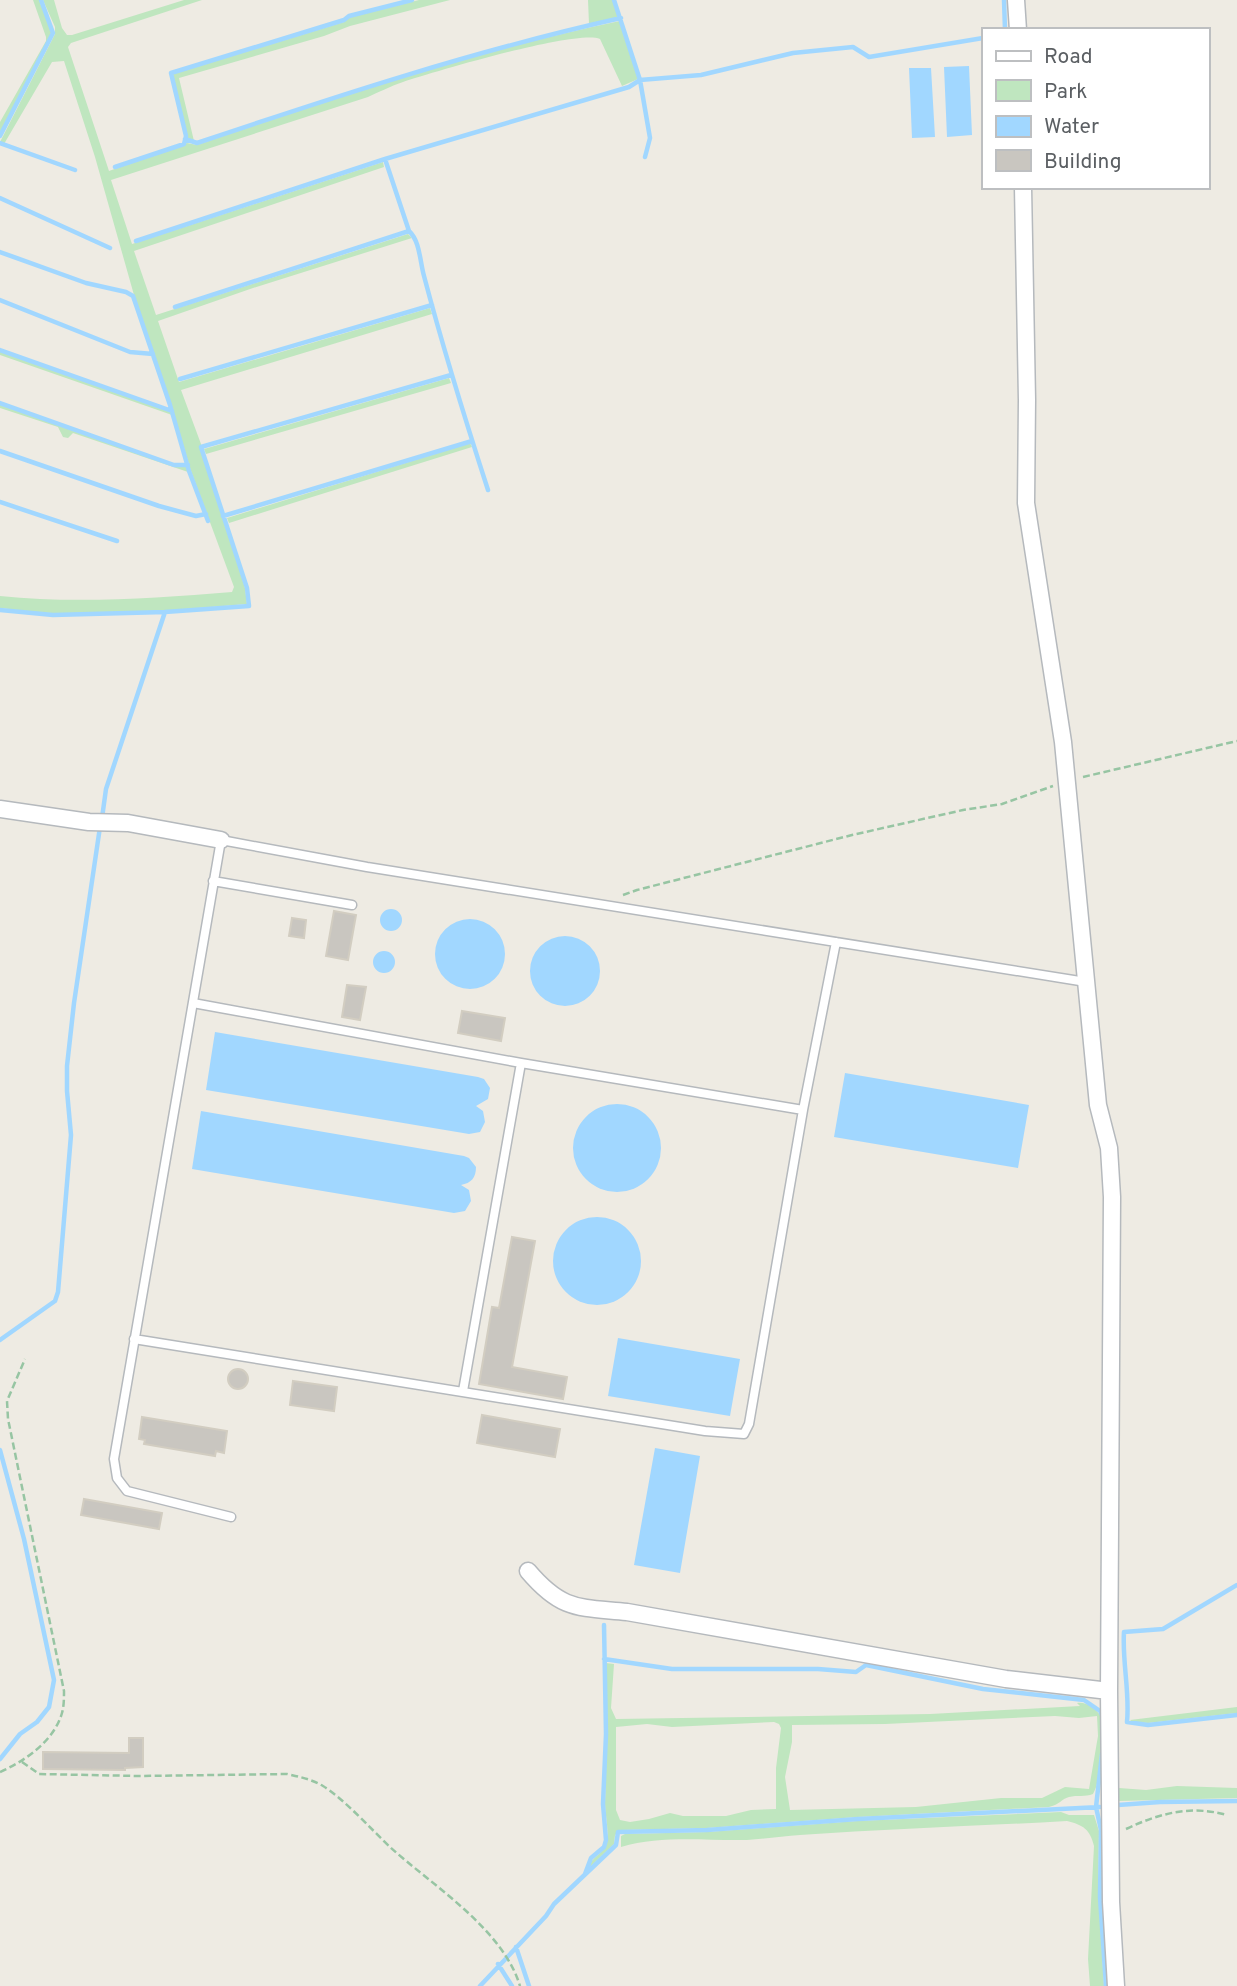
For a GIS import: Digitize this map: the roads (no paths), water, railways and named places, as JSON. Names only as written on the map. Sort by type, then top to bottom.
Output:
[{"type":"street","points":[[1016,0],[1017,28]]},
{"type":"street","points":[[1023,189],[1026,503],[1063,742],[1098,1105],[1109,1148],[1112,1197],[1109,1691],[1116,1986]]},
{"type":"street","points":[[0,809],[89,822],[128,823],[221,840]]},
{"type":"street","points":[[528,1571],[542,1588],[558,1600],[580,1608],[627,1612],[1006,1679],[1109,1691]]},
{"type":"lane","points":[[231,1517],[127,1490],[117,1478],[114,1459],[221,840],[367,867],[1086,982]]},
{"type":"lane","points":[[213,881],[352,905]]},
{"type":"lane","points":[[134,1339],[705,1431],[744,1434],[749,1424],[803,1110],[836,942]]},
{"type":"lane","points":[[194,1003],[521,1063],[803,1110]]},
{"type":"lane","points":[[463,1391],[521,1063]]},
{"type":"water","points":[[969,66],[972,135],[947,137],[944,67]]},
{"type":"water","points":[[909,68],[931,68],[935,137],[912,138]]},
{"type":"water","points":[[391,909],[399,912],[402,920],[399,928],[391,931],[383,928],[380,920],[383,912]]},
{"type":"water","points":[[470,919],[495,929],[505,954],[495,979],[470,989],[445,979],[435,954],[445,929]]},
{"type":"water","points":[[565,936],[590,946],[600,971],[590,996],[565,1006],[540,996],[530,971],[540,946]]},
{"type":"water","points":[[384,951],[392,954],[395,962],[392,970],[384,973],[376,970],[373,962],[376,954]]},
{"type":"water","points":[[215,1032],[484,1079],[490,1088],[488,1099],[476,1106],[483,1111],[485,1122],[480,1132],[469,1134],[206,1090]]},
{"type":"water","points":[[845,1073],[1029,1105],[1018,1168],[834,1137]]},
{"type":"water","points":[[617,1104],[634,1108],[648,1117],[657,1131],[661,1148],[657,1165],[648,1179],[634,1188],[617,1192],[600,1188],[586,1179],[577,1165],[573,1148],[577,1131],[586,1117],[600,1108]]},
{"type":"water","points":[[201,1111],[464,1156],[476,1167],[472,1179],[461,1185],[469,1190],[471,1201],[465,1211],[454,1213],[192,1169]]},
{"type":"water","points":[[597,1217],[614,1221],[628,1230],[637,1244],[641,1261],[637,1278],[628,1292],[614,1301],[597,1305],[580,1301],[566,1292],[557,1278],[553,1261],[557,1244],[566,1230],[580,1221]]},
{"type":"water","points":[[618,1338],[740,1359],[730,1416],[608,1396]]},
{"type":"water","points":[[655,1448],[700,1456],[680,1573],[634,1565]]},
{"type":"waterway","points":[[0,136],[53,33],[41,0]]},
{"type":"waterway","points":[[115,167],[184,144],[186,136],[171,73],[344,20],[349,16],[412,0]]},
{"type":"waterway","points":[[614,0],[640,80],[650,138],[645,157]]},
{"type":"waterway","points":[[1004,0],[1005,28]]},
{"type":"waterway","points":[[185,139],[197,143],[460,59],[621,18]]},
{"type":"waterway","points":[[488,490],[439,330],[418,246],[409,231],[385,159],[629,87],[640,80],[701,75],[793,53],[853,47],[869,57],[982,38]]},
{"type":"waterway","points":[[0,143],[75,170]]},
{"type":"waterway","points":[[136,241],[385,159]]},
{"type":"waterway","points":[[0,198],[110,248]]},
{"type":"waterway","points":[[175,307],[409,231]]},
{"type":"waterway","points":[[0,252],[86,283],[133,296],[189,471],[208,521]]},
{"type":"waterway","points":[[0,300],[130,352],[153,354]]},
{"type":"waterway","points":[[180,379],[432,305]]},
{"type":"waterway","points":[[0,350],[172,411]]},
{"type":"waterway","points":[[0,610],[53,615],[165,612],[249,606],[247,588],[201,447],[451,375]]},
{"type":"waterway","points":[[0,403],[174,465],[188,465]]},
{"type":"waterway","points":[[223,516],[472,441]]},
{"type":"waterway","points":[[0,451],[159,506],[196,516],[206,514]]},
{"type":"waterway","points":[[0,502],[117,541]]},
{"type":"waterway","points":[[102,818],[106,789],[165,612]]},
{"type":"waterway","points":[[0,1340],[55,1301],[58,1292],[71,1135],[67,1066],[100,827]]},
{"type":"waterway","points":[[0,1450],[24,1539],[54,1680],[49,1707],[37,1722],[20,1734],[0,1759]]},
{"type":"waterway","points":[[1237,1585],[1163,1629],[1124,1632],[1127,1722],[1148,1725],[1237,1715]]},
{"type":"waterway","points":[[585,1874],[591,1858],[604,1847],[606,1840],[603,1804],[606,1734],[604,1625]]},
{"type":"waterway","points":[[604,1659],[672,1669],[818,1669],[856,1672],[866,1665],[983,1689],[1084,1700],[1100,1711],[1103,1717]]},
{"type":"waterway","points":[[1102,1754],[1096,1807],[1101,1830],[1100,1897],[1106,1986]]},
{"type":"waterway","points":[[1118,1805],[1237,1801]]},
{"type":"waterway","points":[[480,1986],[546,1916],[554,1904],[616,1845],[618,1832],[707,1830],[858,1819],[1100,1807]]},
{"type":"waterway","points":[[516,1947],[529,1986]]},
{"type":"waterway","points":[[498,1964],[512,1986]]}]
